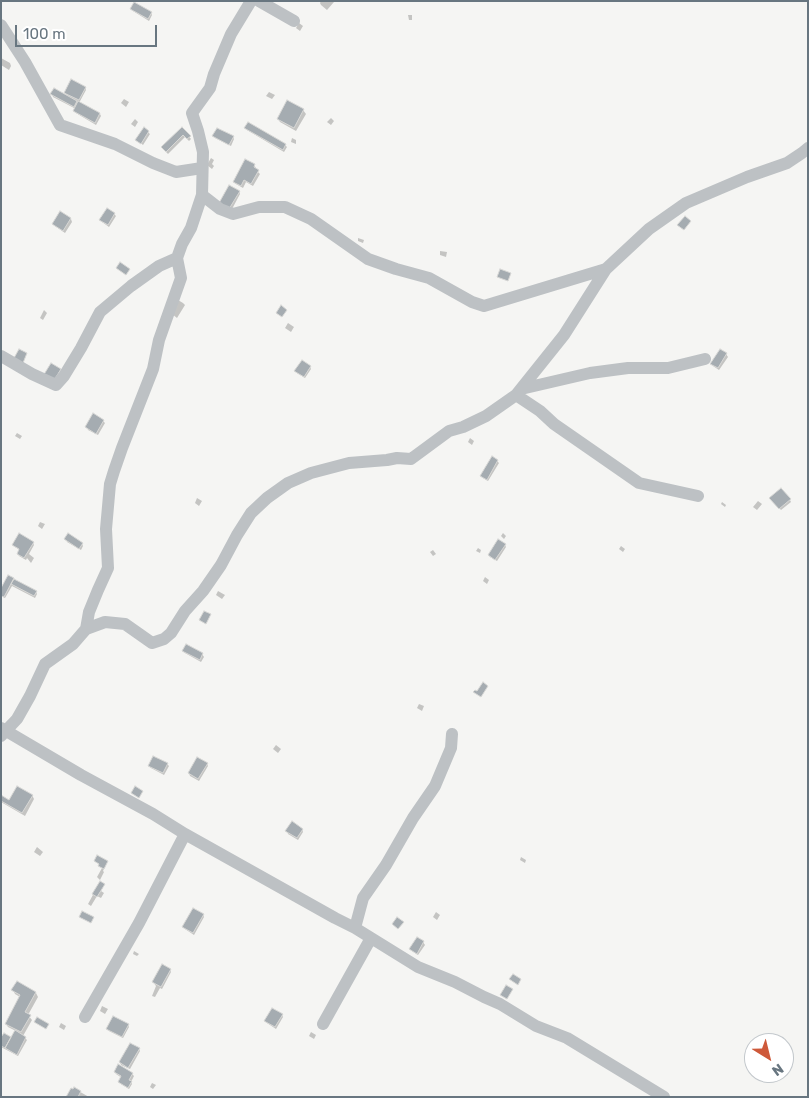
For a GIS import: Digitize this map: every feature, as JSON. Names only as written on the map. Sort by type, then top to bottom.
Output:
[{"type":"street","points":[[86,629],[89,612],[108,568],[106,529],[110,484],[153,369],[159,340],[181,278],[177,258],[202,196],[203,152],[192,113],[210,88],[231,34],[251,1]]},
{"type":"street","points":[[259,1],[294,21]]},
{"type":"street","points":[[1,25],[25,62],[60,125],[115,144],[176,172],[202,168]]},
{"type":"street","points":[[664,1097],[567,1038],[536,1026],[500,1004],[455,982],[418,967],[355,928],[3,732],[17,719],[45,664],[73,644],[86,629],[105,622],[126,624],[152,643],[164,639],[171,633],[185,610],[203,591],[222,565],[237,535],[251,513],[268,498],[288,483],[311,473],[349,463],[398,458],[411,459],[449,431],[463,427],[486,416],[519,392],[564,335],[606,269],[649,228],[686,204],[747,177],[787,163],[808,148]]},
{"type":"street","points":[[202,196],[220,210],[233,214],[259,207],[285,207],[311,219],[368,259],[429,278],[472,302],[484,306],[606,269]]},
{"type":"street","points":[[1,356],[56,385],[64,376],[81,348],[100,312],[131,286],[160,266],[177,258]]},
{"type":"street","points":[[519,392],[590,374],[628,368],[668,368],[705,359]]},
{"type":"street","points":[[519,392],[554,424],[639,483],[698,496]]},
{"type":"street","points":[[355,928],[363,898],[386,865],[413,818],[435,786],[451,748],[452,734]]},
{"type":"street","points":[[85,1017],[139,923],[185,834]]},
{"type":"street","points":[[324,1024],[371,938]]},
{"type":"building","points":[[134,2],[152,12],[148,19],[130,9]]},
{"type":"building","points":[[71,79],[86,87],[79,100],[64,93]]},
{"type":"building","points":[[54,88],[77,101],[74,107],[50,94]]},
{"type":"building","points":[[287,100],[304,109],[294,128],[277,119]]},
{"type":"building","points":[[78,101],[100,113],[95,123],[73,111]]},
{"type":"building","points":[[248,122],[286,144],[283,150],[244,128]]},
{"type":"building","points":[[144,127],[149,131],[141,144],[135,140]]},
{"type":"building","points":[[182,127],[191,136],[187,139],[183,135],[166,152],[161,147]]},
{"type":"building","points":[[217,128],[234,136],[229,145],[212,136]]},
{"type":"building","points":[[245,159],[255,164],[254,167],[259,170],[251,184],[244,180],[241,186],[233,182]]},
{"type":"building","points":[[229,185],[240,191],[229,209],[219,203]]},
{"type":"building","points":[[107,208],[115,213],[108,225],[99,220]]},
{"type":"building","points":[[60,211],[71,218],[63,231],[52,224]]},
{"type":"building","points":[[685,216],[691,221],[684,230],[677,225]]},
{"type":"building","points":[[120,262],[130,269],[126,275],[116,268]]},
{"type":"building","points":[[500,269],[511,273],[508,281],[497,277]]},
{"type":"building","points":[[281,305],[287,310],[282,317],[276,313]]},
{"type":"building","points":[[19,349],[27,353],[23,363],[14,358]]},
{"type":"building","points":[[720,349],[727,353],[718,368],[710,364]]},
{"type":"building","points":[[302,360],[311,366],[304,377],[294,371]]},
{"type":"building","points":[[51,363],[61,369],[53,382],[43,376]]},
{"type":"building","points":[[93,413],[104,420],[96,434],[85,427]]},
{"type":"building","points":[[492,456],[498,460],[487,480],[480,476]]},
{"type":"building","points":[[781,488],[791,499],[779,509],[769,498]]},
{"type":"building","points":[[19,533],[34,542],[24,558],[17,554],[19,549],[12,545]]},
{"type":"building","points":[[68,533],[83,543],[79,549],[64,539]]},
{"type":"building","points":[[498,539],[506,544],[495,560],[488,555]]},
{"type":"building","points":[[8,575],[14,578],[4,597],[1,596],[1,588]]},
{"type":"building","points":[[14,579],[37,591],[34,596],[11,584]]},
{"type":"building","points":[[204,611],[211,614],[206,624],[199,620]]},
{"type":"building","points":[[186,644],[203,653],[200,660],[182,651]]},
{"type":"building","points":[[483,682],[488,686],[481,697],[473,692],[477,691]]},
{"type":"building","points":[[153,756],[168,763],[163,773],[148,766]]},
{"type":"building","points":[[197,757],[208,763],[198,779],[188,773]]},
{"type":"building","points":[[17,786],[33,795],[22,813],[1,801],[1,795],[9,800]]},
{"type":"building","points":[[135,786],[143,791],[139,798],[131,793]]},
{"type":"building","points":[[292,821],[303,829],[297,838],[285,831]]},
{"type":"building","points":[[97,855],[108,861],[104,869],[94,861]]},
{"type":"building","points":[[100,881],[105,884],[97,897],[92,894]]},
{"type":"building","points":[[193,908],[204,914],[193,933],[182,927]]},
{"type":"building","points":[[82,911],[94,917],[91,923],[79,917]]},
{"type":"building","points":[[397,917],[404,922],[398,929],[392,924]]},
{"type":"building","points":[[417,937],[424,941],[417,954],[409,949]]},
{"type":"building","points":[[162,964],[171,969],[161,987],[152,982]]},
{"type":"building","points":[[513,974],[521,979],[518,985],[509,979]]},
{"type":"building","points":[[17,981],[36,992],[25,1012],[31,1015],[21,1032],[5,1024],[20,995],[11,990]]},
{"type":"building","points":[[506,985],[513,989],[507,999],[500,995]]},
{"type":"building","points":[[272,1008],[283,1014],[275,1027],[264,1021]]},
{"type":"building","points":[[113,1016],[129,1024],[122,1037],[106,1029]]},
{"type":"building","points":[[37,1017],[49,1024],[46,1029],[34,1022]]},
{"type":"building","points":[[15,1030],[26,1037],[17,1055],[5,1048]]},
{"type":"building","points":[[4,1033],[11,1037],[5,1048],[1,1046],[1,1037]]},
{"type":"building","points":[[130,1043],[140,1048],[128,1068],[119,1062]]},
{"type":"building","points":[[118,1064],[133,1073],[129,1080],[132,1081],[128,1088],[118,1082],[121,1076],[114,1072]]},
{"type":"building","points":[[74,1087],[81,1091],[78,1097],[66,1097],[71,1088],[73,1089]]}]
